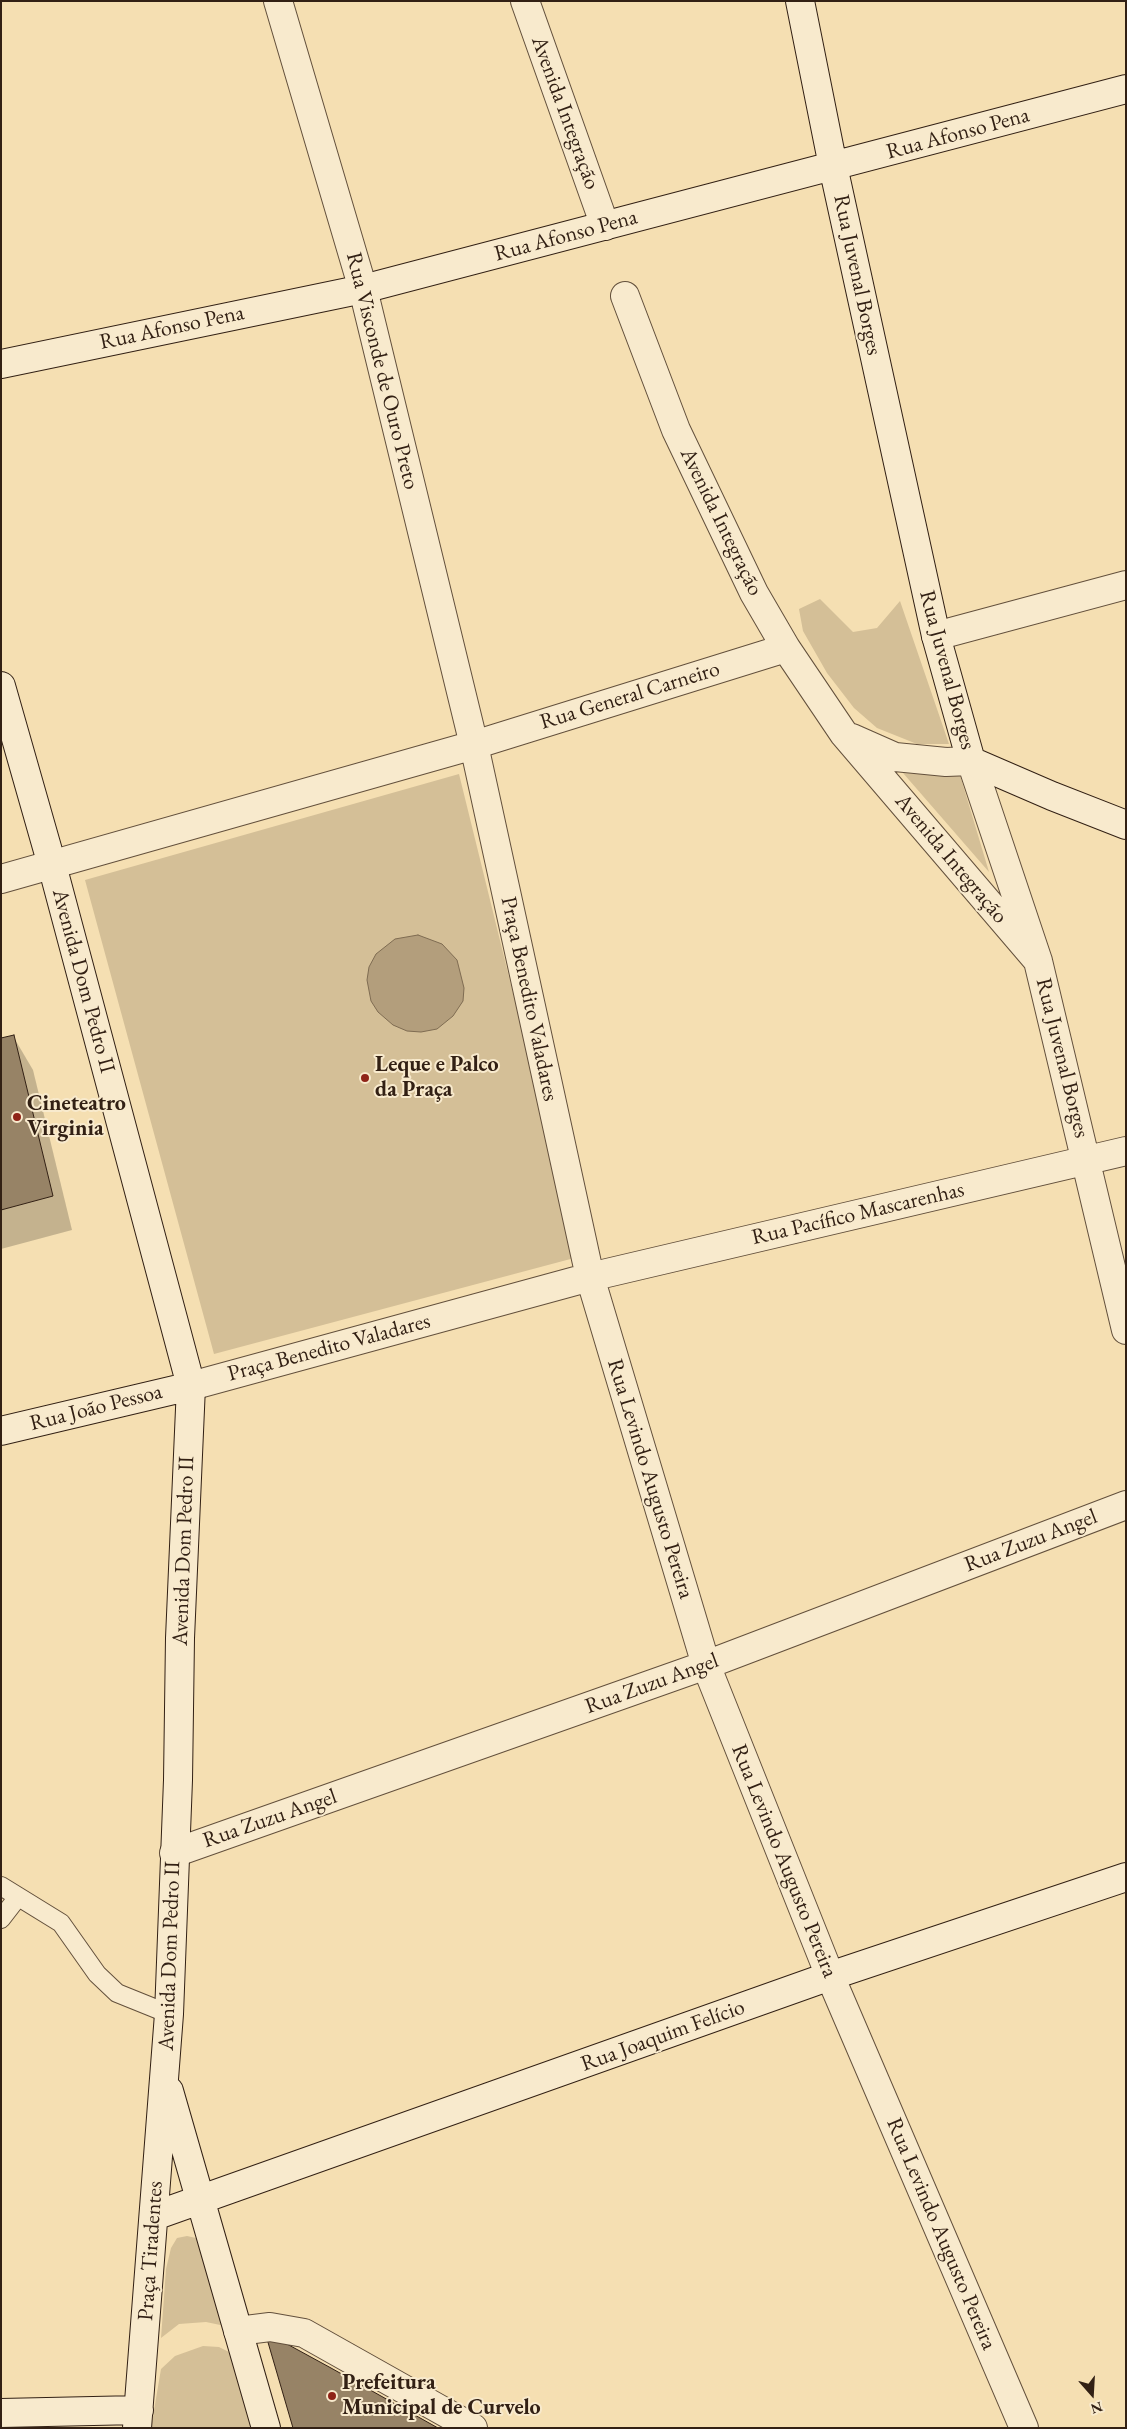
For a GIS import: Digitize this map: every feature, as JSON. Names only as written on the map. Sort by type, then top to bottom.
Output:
[{"type":"street","name":"Rua Visconde de Ouro Preto","points":[[278,1],[362,289],[474,745]]},
{"type":"street","name":"Avenida Integração","points":[[525,1],[605,226]]},
{"type":"street","name":"Rua Juvenal Borges","points":[[800,1],[936,636],[971,761],[1038,961],[1126,1330]]},
{"type":"street","name":"Rua Afonso Pena","points":[[1,364],[362,289],[1126,89]]},
{"type":"street","name":"Avenida Integração","points":[[624,296],[676,430],[754,593],[786,648],[844,734],[1038,961]]},
{"type":"street","points":[[936,636],[1126,585]]},
{"type":"street","name":"Rua General Carneiro","points":[[474,745],[786,648]]},
{"type":"street","name":"Avenida Dom Pedro II","points":[[1,686],[52,865],[190,1386],[169,2014],[165,2075],[266,2428]]},
{"type":"street","name":"Avenida Integração","points":[[844,734],[895,757],[946,762],[971,761],[1052,796],[1126,824]]},
{"type":"street","points":[[1,879],[474,745]]},
{"type":"street","name":"Praça Benedito Valadares","points":[[190,1386],[590,1278],[474,745]]},
{"type":"street","name":"Rua Pacífico Mascarenhas","points":[[590,1278],[1126,1151]]},
{"type":"street","name":"Rua Levindo Augusto Pereira","points":[[590,1278],[706,1665],[830,1976],[1024,2428]]},
{"type":"street","name":"Rua João Pessoa","points":[[1,1431],[190,1386]]},
{"type":"street","name":"Rua Zuzu Angel","points":[[174,1853],[706,1665],[1126,1505]]},
{"type":"street","name":"Rua Joaquim Felício","points":[[154,2216],[830,1976],[1126,1877]]},
{"type":"street","name":"Praça Tiradentes","points":[[138,2419],[165,2075]]},
{"type":"street","points":[[238,2331],[270,2327],[304,2334],[473,2428]]},
{"type":"street","points":[[1,2413],[138,2419]]},
{"type":"lane","points":[[1,1886],[61,1923],[97,1974],[117,1993],[169,2014]]},
{"type":"lane","points":[[1,1918],[18,1897]]},
{"type":"shaded area","points":[[820,599],[853,632],[877,628],[900,601],[949,744],[917,744],[877,728],[854,708],[827,673],[803,631],[799,609]]},
{"type":"shaded area","points":[[903,773],[960,775],[989,872]]},
{"type":"shaded area","points":[[459,774],[578,1257],[214,1354],[85,880]]},
{"type":"shaded area","points":[[418,935],[442,944],[457,960],[464,988],[463,1001],[453,1016],[437,1029],[421,1032],[407,1031],[393,1025],[378,1012],[371,1001],[367,980],[369,967],[376,954],[395,939]]},
{"type":"shaded area","points":[[187,2236],[196,2238],[203,2246],[225,2326],[206,2322],[179,2324],[161,2338],[166,2269],[171,2248],[177,2238]]},
{"type":"shaded area","points":[[203,2346],[219,2347],[233,2354],[254,2428],[151,2428],[161,2369],[175,2356]]},
{"type":"building","name":"Cineteatro Virginia","points":[[14,1035],[53,1196],[1,1210],[1,1038]]},
{"type":"building","name":"Prefeitura Municipal de Curvelo","points":[[265,2332],[331,2368],[438,2428],[293,2428]]},
{"type":"place","name":"Leque e Palco da Praça","points":[[365,1078]]},
{"type":"place","name":"Cineteatro Virginia","points":[[17,1117]]},
{"type":"place","name":"Prefeitura Municipal de Curvelo","points":[[332,2396]]}]
